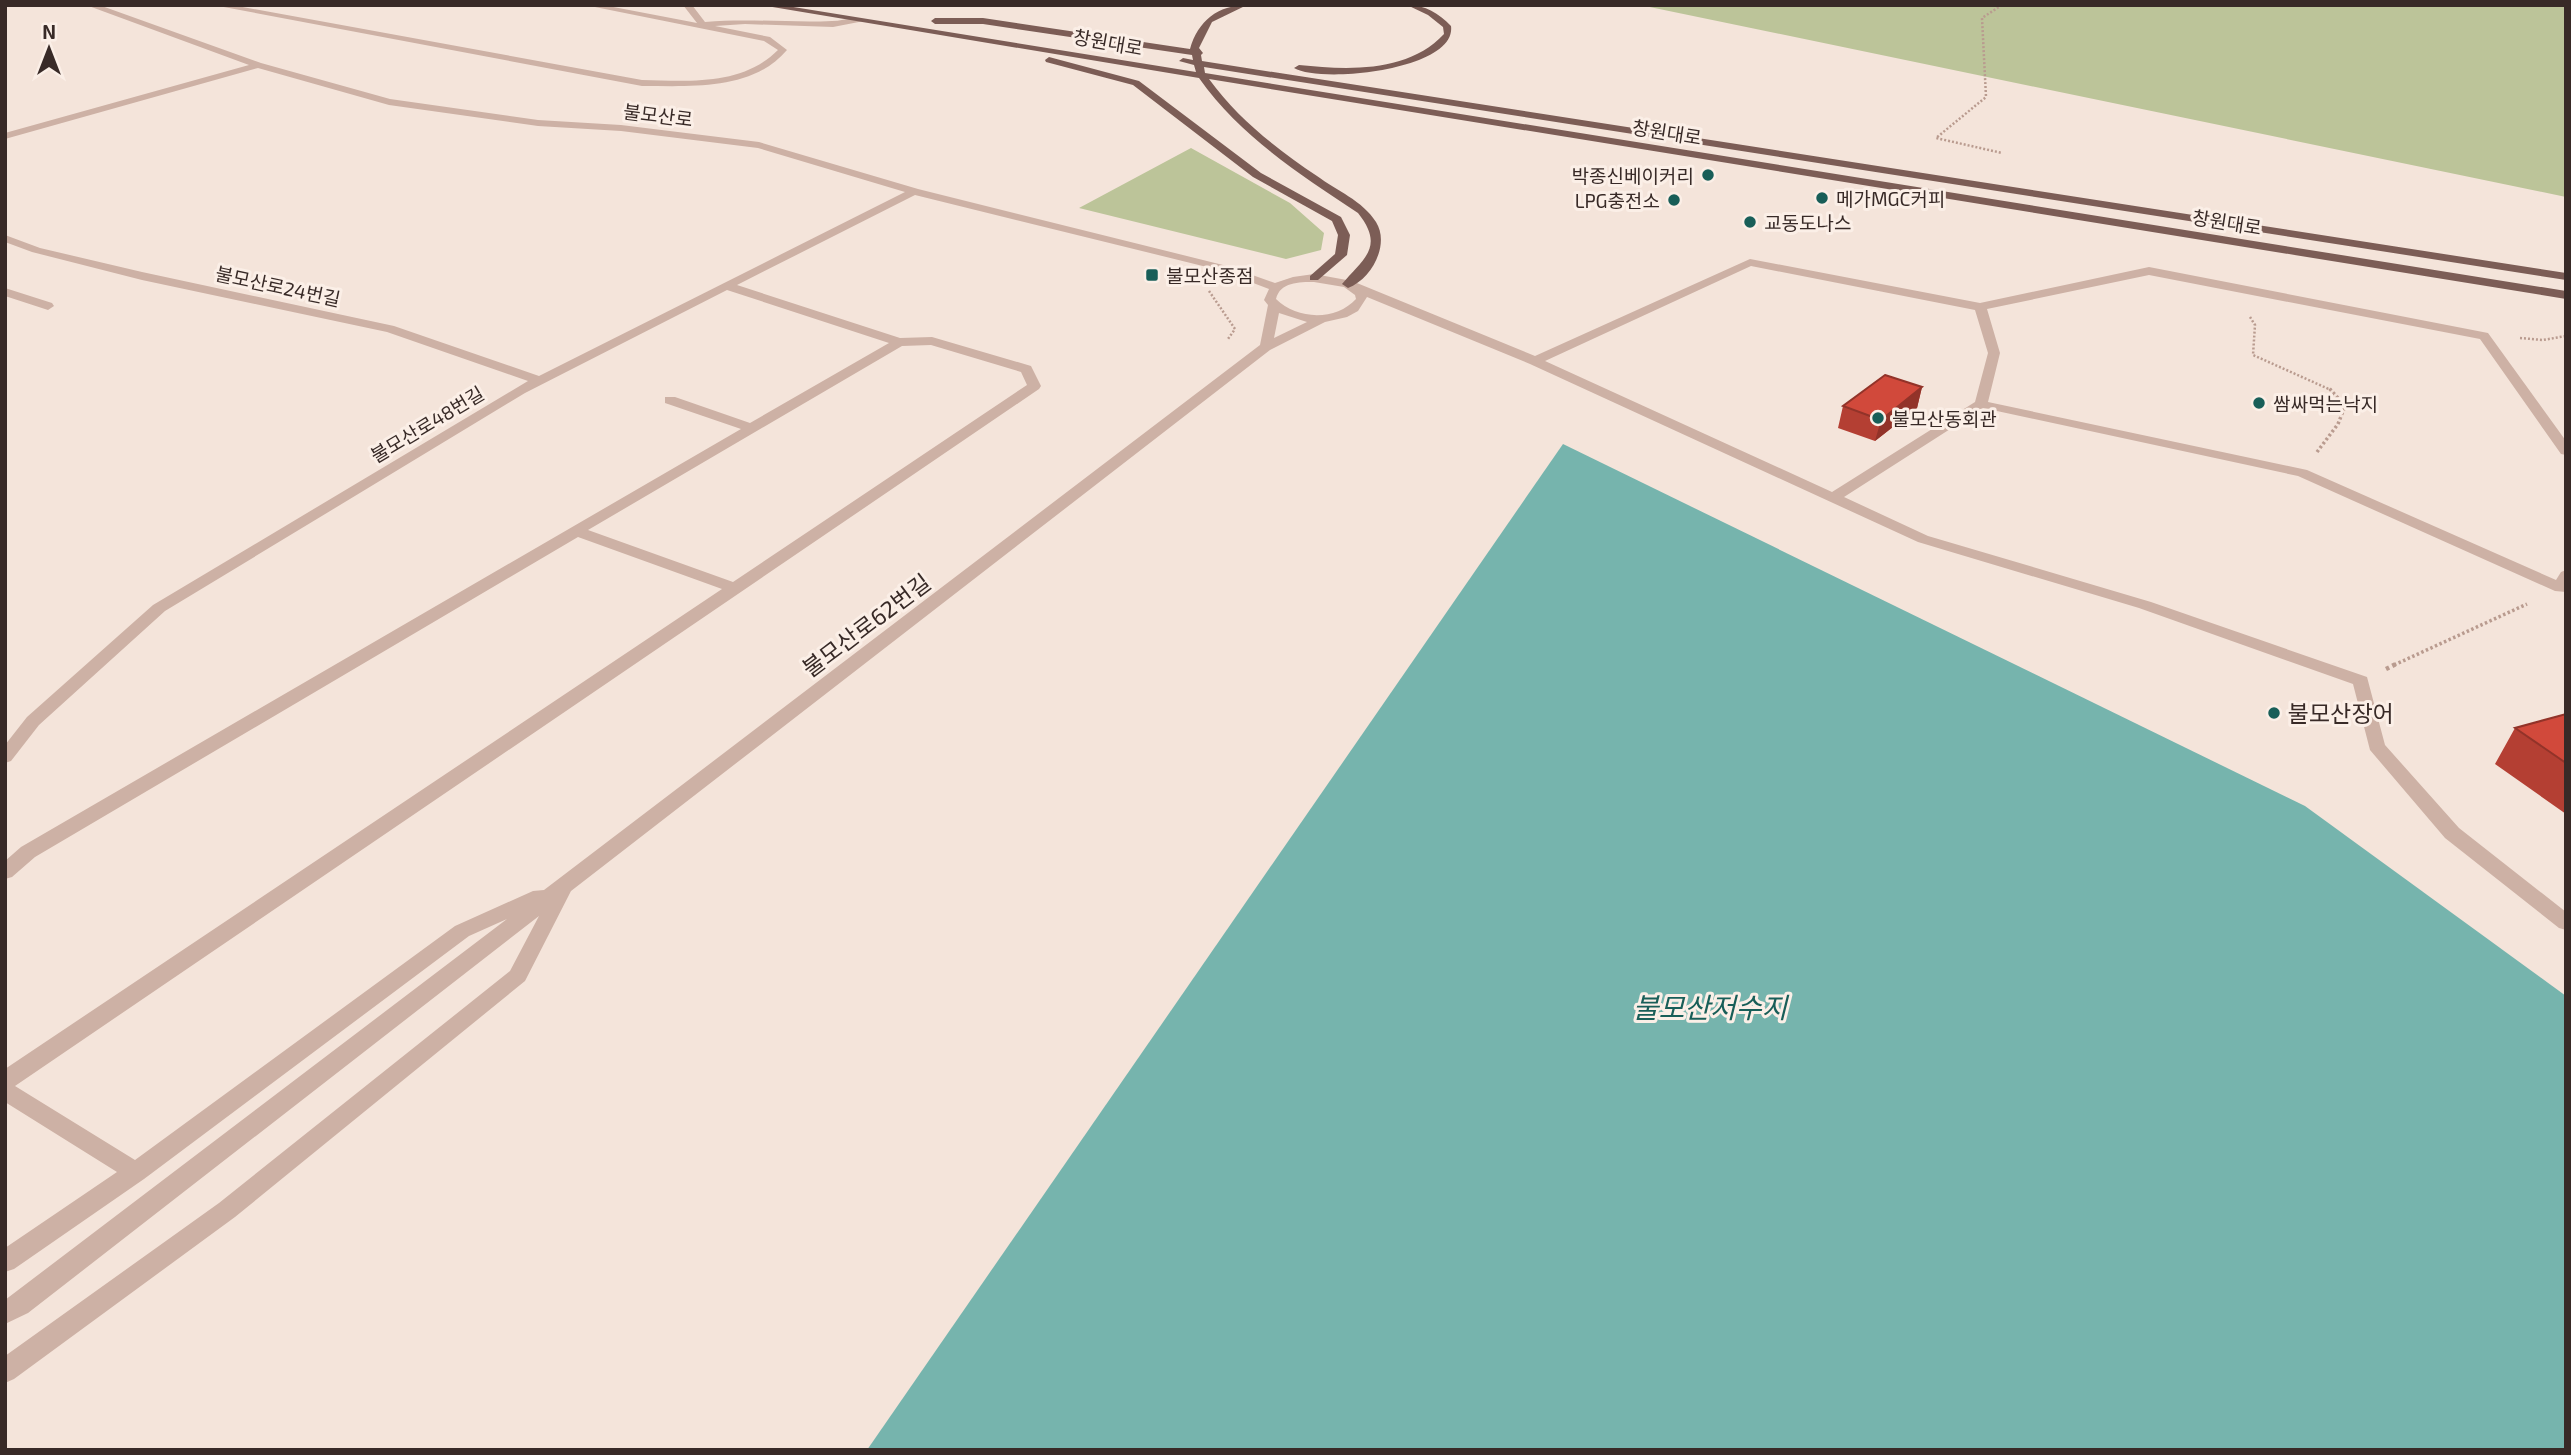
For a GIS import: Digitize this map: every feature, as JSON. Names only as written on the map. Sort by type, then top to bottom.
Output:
[{"type":"main road","name":"창원대로","points":[[764,5],[2566,295]]},
{"type":"main road","name":"창원대로","points":[[835,5],[2566,277]]},
{"type":"main road","points":[[1243,5],[1221,13],[1205,23],[1197,37],[1195,57],[1211,90],[1229,113],[1252,134],[1362,211],[1375,225],[1379,242],[1369,263],[1352,286]]},
{"type":"main road","points":[[935,21],[982,21],[1303,69],[1351,70],[1398,64],[1433,52],[1442,43],[1448,34],[1447,26],[1430,13],[1411,5]]},
{"type":"main road","points":[[875,23],[877,31],[1055,61],[1136,83],[1257,175],[1337,219],[1344,235],[1341,255],[1314,278]]},
{"type":"street","name":"불모산로","points":[[90,5],[258,65],[389,102],[538,122],[621,128],[759,145],[914,191],[1223,268]]},
{"type":"street","points":[[217,5],[642,83],[720,81],[752,73],[777,58],[783,50],[767,39],[589,5]]},
{"type":"street","points":[[687,5],[702,25]]},
{"type":"street","points":[[702,25],[745,21],[833,24],[860,21]]},
{"type":"street","points":[[5,136],[258,65]]},
{"type":"street","name":"불모산로48번길","points":[[5,757],[33,721],[159,608],[539,380],[914,191]]},
{"type":"street","name":"불모산로24번길","points":[[5,238],[36,250],[142,276],[390,330],[539,380]]},
{"type":"street","points":[[1535,361],[1750,262],[1980,307],[2149,271],[2484,335],[2566,451]]},
{"type":"street","points":[[1223,268],[1299,279],[1314,278],[1352,286],[1535,361],[1923,539],[2145,605],[2361,681],[2376,746],[2452,833],[2566,923]]},
{"type":"street","points":[[1223,268],[1275,287]]},
{"type":"street","points":[[1299,279],[1275,287],[1270,293],[1274,306],[1296,316],[1325,317]]},
{"type":"street","points":[[5,1081],[1034,386],[1026,369],[932,341],[899,342],[727,286]]},
{"type":"street","points":[[1352,286],[1361,294],[1358,306],[1439,320]]},
{"type":"street","points":[[5,292],[48,306]]},
{"type":"street","points":[[1266,347],[1274,306]]},
{"type":"street","name":"불모산로62번길","points":[[5,1312],[19,1305],[1266,347],[1325,317],[1339,315],[1358,306]]},
{"type":"street","points":[[1833,498],[1981,404],[1994,353],[1980,307]]},
{"type":"street","points":[[5,872],[28,852],[899,342]]},
{"type":"street","points":[[670,400],[751,428]]},
{"type":"street","points":[[1981,404],[2302,473],[2563,582]]},
{"type":"street","points":[[576,531],[735,588]]},
{"type":"street","points":[[5,1261],[136,1172],[462,931],[565,885]]},
{"type":"street","points":[[5,1371],[227,1210],[517,976],[565,885]]},
{"type":"street","points":[[5,1091],[136,1172]]},
{"type":"path","points":[[2002,5],[1982,18],[1986,97],[1936,138],[2002,153]]},
{"type":"path","points":[[1203,282],[1235,330],[1228,339]]},
{"type":"path","points":[[2229,286],[2255,325],[2253,355],[2328,387],[2345,406],[2338,424],[2302,473]]},
{"type":"path","points":[[2484,335],[2543,340],[2566,336]]},
{"type":"path","points":[[2361,681],[2563,582]]},
{"type":"green space","points":[[1640,5],[2566,5],[2566,197]]},
{"type":"green space","points":[[1191,148],[1290,203],[1324,233],[1321,250],[1286,259],[1079,208]]},
{"type":"water","name":"불모산저수지","points":[[1563,444],[2305,806],[2566,996],[2566,1450],[867,1450]]},
{"type":"building","points":[[1885,375],[1922,387],[1881,420],[1843,406]]},
{"type":"building","points":[[2566,714],[2566,763],[2515,728]]},
{"type":"place","name":"박종신베이커리","points":[[1708,175]]},
{"type":"place","name":"메가MGC커피","points":[[1822,198]]},
{"type":"place","name":"LPG충전소","points":[[1674,200]]},
{"type":"place","name":"교동도나스","points":[[1750,222]]},
{"type":"place","name":"불모산종점","points":[[1152,275]]},
{"type":"place","name":"쌈싸먹는낙지","points":[[2259,403]]},
{"type":"place","name":"불모산동회관","points":[[1878,418]]},
{"type":"place","name":"불모산장어","points":[[2274,713]]}]
